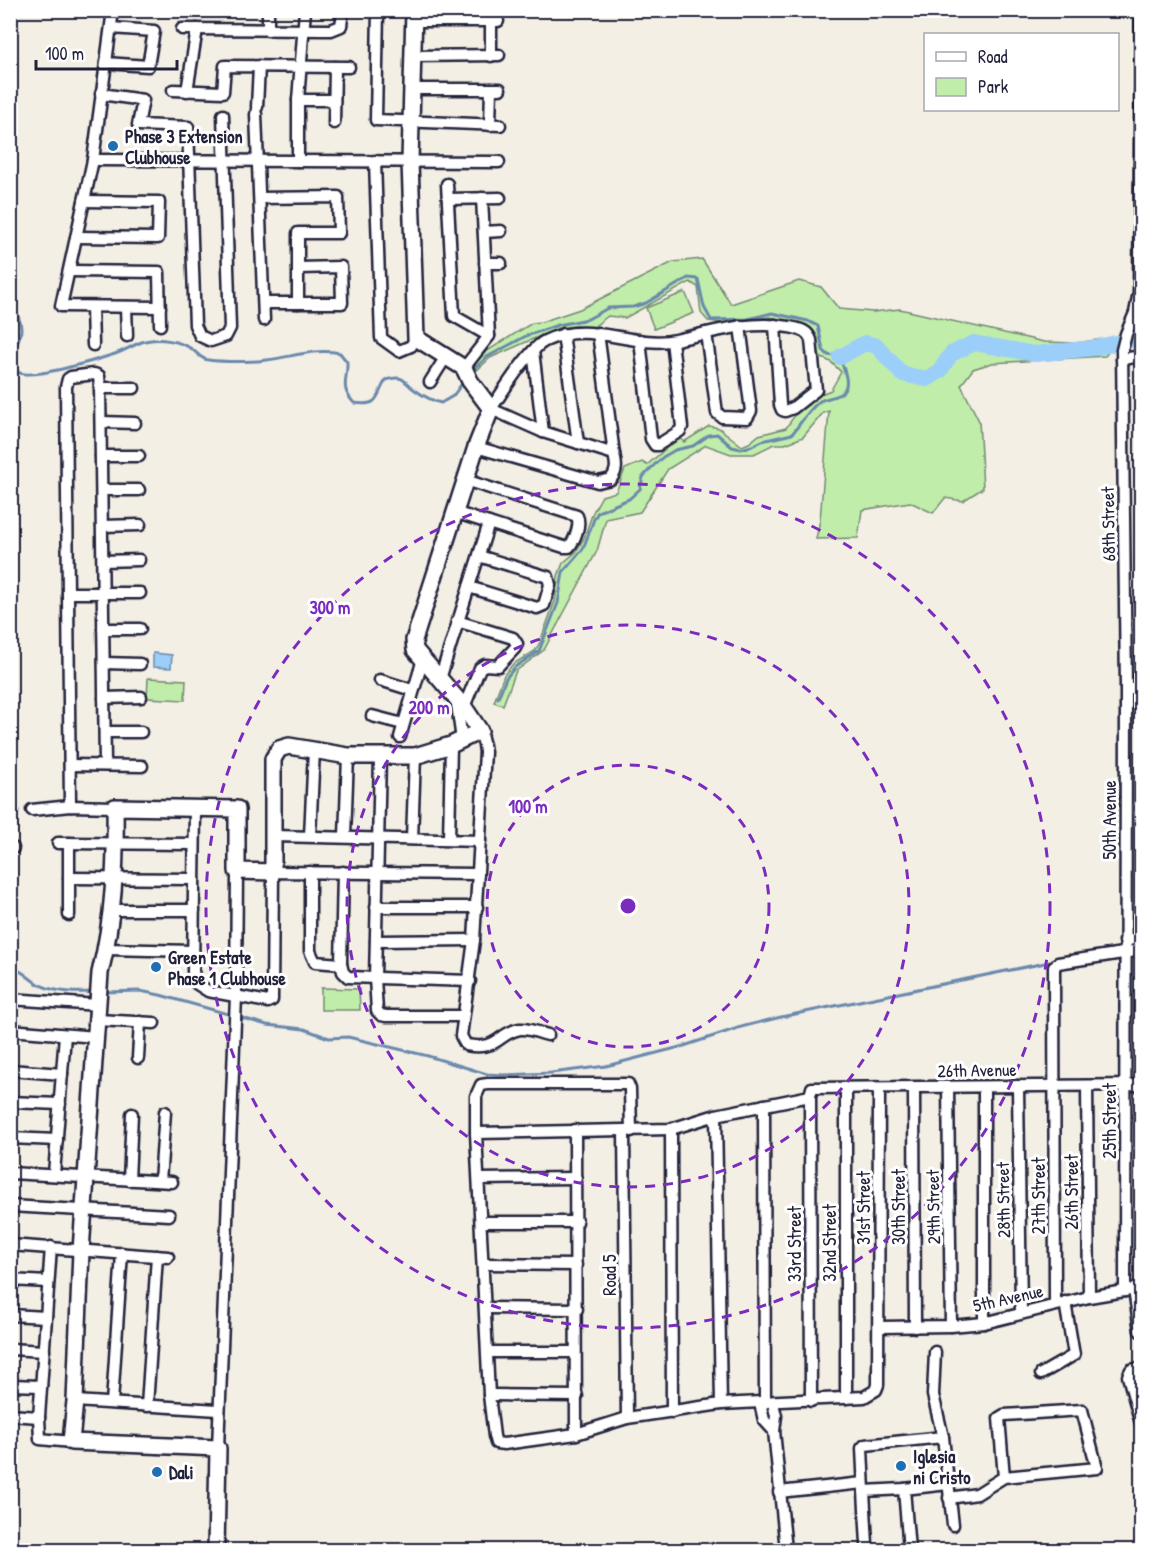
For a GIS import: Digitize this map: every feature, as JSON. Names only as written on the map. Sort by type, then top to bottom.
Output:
[{"type":"street","points":[[113,10],[93,160],[61,306],[160,307]]},
{"type":"street","points":[[268,10],[268,30]]},
{"type":"street","points":[[298,161],[298,100],[305,10]]},
{"type":"street","points":[[182,29],[304,31],[338,28],[343,22],[343,10]]},
{"type":"street","points":[[378,10],[376,120],[495,125],[496,89],[412,89]]},
{"type":"street","name":"68th Street","points":[[1126,688],[1122,359],[1124,339],[1133,320],[1139,292],[1141,10]]},
{"type":"street","points":[[375,161],[381,338],[399,351],[411,346],[416,338],[410,161],[410,123],[413,16],[495,21],[495,56],[412,56]]},
{"type":"street","points":[[106,63],[148,66],[154,31],[111,28]]},
{"type":"street","points":[[187,91],[197,29]]},
{"type":"street","points":[[173,90],[223,92],[225,66],[349,67]]},
{"type":"street","points":[[259,66],[256,110],[264,320]]},
{"type":"street","points":[[334,123],[335,67]]},
{"type":"street","points":[[101,94],[143,100],[138,125],[188,128],[195,325],[200,336],[211,341],[226,336],[230,328],[223,115]]},
{"type":"street","points":[[298,100],[334,100]]},
{"type":"street","points":[[93,160],[499,162]]},
{"type":"street","points":[[447,184],[454,316],[489,336]]},
{"type":"street","points":[[260,198],[338,197],[339,233],[298,233],[298,303]]},
{"type":"street","points":[[467,374],[489,336],[482,198]]},
{"type":"street","points":[[448,199],[500,198]]},
{"type":"street","points":[[76,237],[158,238],[159,202],[84,201]]},
{"type":"street","points":[[484,232],[501,231]]},
{"type":"street","points":[[485,263],[501,263]]},
{"type":"street","points":[[264,303],[342,303],[341,267],[298,268]]},
{"type":"street","points":[[69,271],[159,272],[160,325]]},
{"type":"street","points":[[92,307],[93,345]]},
{"type":"street","points":[[126,307],[127,336]]},
{"type":"street","points":[[548,1035],[521,1029],[513,1031],[494,1044],[478,1047],[466,1045],[461,1036],[470,981],[477,907],[484,745],[480,731],[460,702],[415,650],[416,631],[476,447],[491,410],[542,342],[563,334],[598,333],[640,340],[672,341],[740,326],[775,325],[802,330],[809,335],[817,386],[813,393],[793,408],[785,411],[780,405],[775,325]]},
{"type":"street","points":[[706,333],[717,413],[722,417],[747,418],[751,411],[740,326]]},
{"type":"street","points":[[476,447],[598,482],[611,479],[617,467],[598,333]]},
{"type":"street","points":[[563,334],[578,443]]},
{"type":"street","points":[[416,338],[447,355],[467,374],[491,410],[543,432],[614,454]]},
{"type":"street","points":[[640,340],[651,439],[658,446],[680,431],[682,427],[672,341]]},
{"type":"street","points":[[533,351],[543,432]]},
{"type":"street","points":[[430,382],[447,355]]},
{"type":"street","points":[[1122,359],[1142,356]]},
{"type":"street","points":[[69,806],[66,383],[71,377],[98,375],[101,422],[105,765]]},
{"type":"street","points":[[100,388],[134,388]]},
{"type":"street","points":[[101,422],[135,423]]},
{"type":"street","points":[[101,456],[140,456]]},
{"type":"street","points":[[454,513],[567,548],[573,543],[579,521],[574,515],[465,480]]},
{"type":"street","points":[[102,490],[139,490]]},
{"type":"street","points":[[440,679],[489,523]]},
{"type":"street","points":[[102,526],[140,525]]},
{"type":"street","points":[[469,587],[537,608],[544,605],[550,585],[548,577],[479,556]]},
{"type":"street","points":[[103,561],[139,560]]},
{"type":"street","points":[[68,593],[140,593]]},
{"type":"street","points":[[449,840],[460,702],[480,668],[485,665],[498,666],[517,644],[513,638],[457,621]]},
{"type":"street","points":[[104,629],[140,629]]},
{"type":"street","points":[[400,737],[423,658]]},
{"type":"street","points":[[104,663],[140,663]]},
{"type":"street","points":[[380,680],[412,690]]},
{"type":"street","points":[[1126,688],[1142,688]]},
{"type":"street","name":"50th Avenue","points":[[1125,946],[1126,688]]},
{"type":"street","points":[[104,698],[141,697]]},
{"type":"street","points":[[372,716],[403,724]]},
{"type":"street","points":[[195,808],[193,972],[197,984],[208,991],[268,1002],[273,998],[275,753],[289,746],[348,756],[415,756],[480,731]]},
{"type":"street","points":[[105,732],[141,732]]},
{"type":"street","points":[[310,836],[314,750]]},
{"type":"street","points":[[345,836],[348,756]]},
{"type":"street","points":[[412,839],[415,756]]},
{"type":"street","points":[[380,757],[376,872],[377,1011],[381,1015],[463,1016]]},
{"type":"street","points":[[70,765],[142,766]]},
{"type":"street","points":[[32,810],[69,806],[237,809],[236,1009],[218,1410],[216,1551]]},
{"type":"street","points":[[72,1442],[81,1251],[100,973],[113,910],[116,879],[116,807]]},
{"type":"street","points":[[274,836],[480,841]]},
{"type":"street","points":[[69,915],[69,878],[64,843],[194,844]]},
{"type":"street","points":[[237,871],[478,874]]},
{"type":"street","points":[[310,872],[310,951],[315,962],[341,964]]},
{"type":"street","points":[[343,872],[341,964],[343,972],[348,977],[470,981]]},
{"type":"street","points":[[69,878],[194,879]]},
{"type":"street","points":[[376,908],[477,907]]},
{"type":"street","points":[[113,910],[194,910]]},
{"type":"street","points":[[1125,946],[1142,937]]},
{"type":"street","points":[[376,941],[474,940]]},
{"type":"street","points":[[1125,946],[1142,950]]},
{"type":"street","name":"25th Street","points":[[1125,946],[1126,1085],[1133,1289],[1140,1331]]},
{"type":"street","name":"27th Street","points":[[1041,1374],[1074,1355],[1060,1304],[1054,1087],[1054,966],[1058,963],[1125,946]]},
{"type":"street","points":[[106,949],[193,951]]},
{"type":"street","points":[[10,999],[98,1007],[141,1022],[154,1023]]},
{"type":"street","points":[[138,1058],[141,1022]]},
{"type":"street","points":[[10,1030],[96,1037]]},
{"type":"street","points":[[54,1174],[65,1035]]},
{"type":"street","points":[[10,1070],[62,1074]]},
{"type":"street","name":"Road 5","points":[[477,1133],[476,1096],[481,1085],[495,1083],[628,1084],[630,1089],[627,1131],[627,1418]]},
{"type":"street","name":"26th Avenue","points":[[477,1133],[671,1129],[716,1114],[764,1105],[811,1092],[846,1088],[1142,1085]]},
{"type":"street","name":"28th Street","points":[[1018,1086],[1021,1313]]},
{"type":"street","name":"26th Street","points":[[1087,1086],[1089,1297]]},
{"type":"street","name":"29th Street","points":[[948,1087],[951,1326]]},
{"type":"street","name":"32nd Street","points":[[846,1088],[846,1398]]},
{"type":"street","name":"31st Street","points":[[846,1398],[864,1397],[876,1390],[878,1384],[880,1327],[879,1088]]},
{"type":"street","name":"30th Street","points":[[914,1088],[915,1327]]},
{"type":"street","points":[[984,1088],[984,1323]]},
{"type":"street","name":"33rd Street","points":[[811,1092],[812,1401]]},
{"type":"street","points":[[10,1102],[60,1104]]},
{"type":"street","points":[[764,1105],[766,1403],[764,1420],[774,1431],[786,1551]]},
{"type":"street","points":[[160,1181],[165,1112]]},
{"type":"street","points":[[129,1180],[132,1114]]},
{"type":"street","points":[[716,1114],[721,1404]]},
{"type":"street","points":[[671,1129],[672,1412]]},
{"type":"street","points":[[575,1130],[576,1434]]},
{"type":"street","points":[[477,1133],[489,1395],[496,1443],[504,1444],[576,1434],[627,1418],[721,1404],[846,1398]]},
{"type":"street","points":[[10,1138],[57,1140]]},
{"type":"street","points":[[10,1173],[172,1182]]},
{"type":"street","points":[[480,1179],[576,1178]]},
{"type":"street","points":[[10,1206],[169,1215]]},
{"type":"street","points":[[481,1222],[577,1222]]},
{"type":"street","points":[[10,1245],[162,1256],[147,1406]]},
{"type":"street","points":[[51,1247],[39,1417],[40,1439],[218,1448]]},
{"type":"street","points":[[112,1403],[122,1253]]},
{"type":"street","points":[[483,1264],[576,1265]]},
{"type":"street","points":[[10,1280],[48,1282]]},
{"type":"street","name":"5th Avenue","points":[[880,1327],[984,1323],[1089,1297],[1133,1289]]},
{"type":"street","points":[[486,1308],[577,1309]]},
{"type":"street","points":[[10,1315],[46,1317]]},
{"type":"street","points":[[10,1349],[44,1351]]},
{"type":"street","points":[[488,1353],[575,1352]]},
{"type":"street","points":[[935,1352],[933,1395],[943,1437],[953,1525]]},
{"type":"street","points":[[1142,1368],[1131,1370],[1128,1376],[1142,1426]]},
{"type":"street","points":[[10,1384],[41,1386]]},
{"type":"street","points":[[489,1395],[577,1396]]},
{"type":"street","points":[[75,1401],[218,1410]]},
{"type":"street","points":[[949,1498],[977,1494],[1004,1477],[1097,1468],[1082,1410],[1002,1416],[998,1422],[1004,1477]]},
{"type":"street","points":[[10,1415],[39,1417]]},
{"type":"street","points":[[867,1544],[862,1448],[865,1444],[943,1437]]},
{"type":"street","points":[[779,1492],[863,1487],[904,1489],[948,1484]]},
{"type":"street","points":[[904,1489],[909,1551]]},
{"type":"green space","points":[[702,259],[731,304],[799,281],[821,287],[839,309],[873,312],[900,309],[1044,342],[1075,343],[1109,338],[1110,350],[1105,356],[992,363],[973,369],[961,385],[979,421],[983,488],[963,501],[945,498],[933,513],[910,502],[862,510],[858,538],[816,539],[820,520],[829,411],[823,413],[803,437],[785,444],[774,444],[754,454],[731,454],[706,445],[668,469],[640,512],[606,519],[597,551],[544,650],[516,671],[503,705],[494,702],[504,675],[513,664],[535,651],[555,601],[558,576],[563,563],[576,552],[602,496],[616,492],[625,469],[642,462],[647,465],[679,437],[684,442],[709,426],[719,428],[742,446],[759,435],[786,428],[804,404],[831,390],[841,372],[831,362],[817,356],[813,331],[786,320],[770,317],[724,323],[708,321],[701,313],[698,287],[690,282],[625,318],[608,316],[592,328],[576,326],[558,328],[490,358],[474,373],[470,367],[487,351],[532,323],[580,309],[673,262]]},
{"type":"green space","points":[[685,292],[694,313],[654,329],[646,308]]},
{"type":"green space","points":[[148,678],[186,680],[185,700],[147,698]]},
{"type":"green space","points":[[321,988],[359,989],[360,1010],[321,1010]]},
{"type":"water","points":[[153,653],[172,655],[171,668],[153,667]]},
{"type":"waterway","points":[[471,372],[487,357],[526,336],[558,325],[588,319],[608,308],[633,307],[646,303],[688,278],[698,279],[704,307],[711,320],[748,319],[772,313],[808,321],[818,326],[823,350],[828,355],[840,357],[846,378],[843,392],[820,401],[808,412],[792,434],[741,449],[732,447],[717,434],[709,435],[693,446],[675,450],[663,457],[643,477],[640,489],[629,499],[598,512],[583,549],[563,572],[558,603],[539,651],[515,667],[506,678],[498,698]]},
{"type":"waterway","points":[[10,304],[18,316],[21,329],[13,357],[14,368],[25,374],[50,372],[81,364],[119,353],[141,342],[157,339],[182,344],[203,359],[214,361],[276,359],[312,352],[340,353],[347,362],[345,388],[354,403],[373,402],[386,380],[392,378],[400,378],[421,394],[441,403],[453,396],[463,382]]},
{"type":"waterway","points":[[840,357],[865,343],[877,346],[902,374],[927,379],[940,371],[951,354],[974,343],[1035,354],[1094,348],[1142,337]]},
{"type":"waterway","points":[[1132,946],[1142,945]]},
{"type":"waterway","points":[[105,992],[140,991],[160,995],[267,1025],[304,1029],[329,1038],[348,1037],[428,1056],[487,1074],[504,1075],[551,1073],[606,1066],[781,1017],[1055,961]]},
{"type":"waterway","points":[[10,967],[21,971],[41,986],[72,992],[95,992]]},
{"type":"waterway","points":[[10,1549],[34,1550]]},
{"type":"place","name":"Phase 3 Extension Clubhouse","points":[[113,146]]},
{"type":"place","name":"Green Estate Phase 1 Clubhouse","points":[[156,967]]},
{"type":"place","name":"Iglesia ni Cristo","points":[[901,1466]]},
{"type":"place","name":"Dali","points":[[157,1472]]}]
